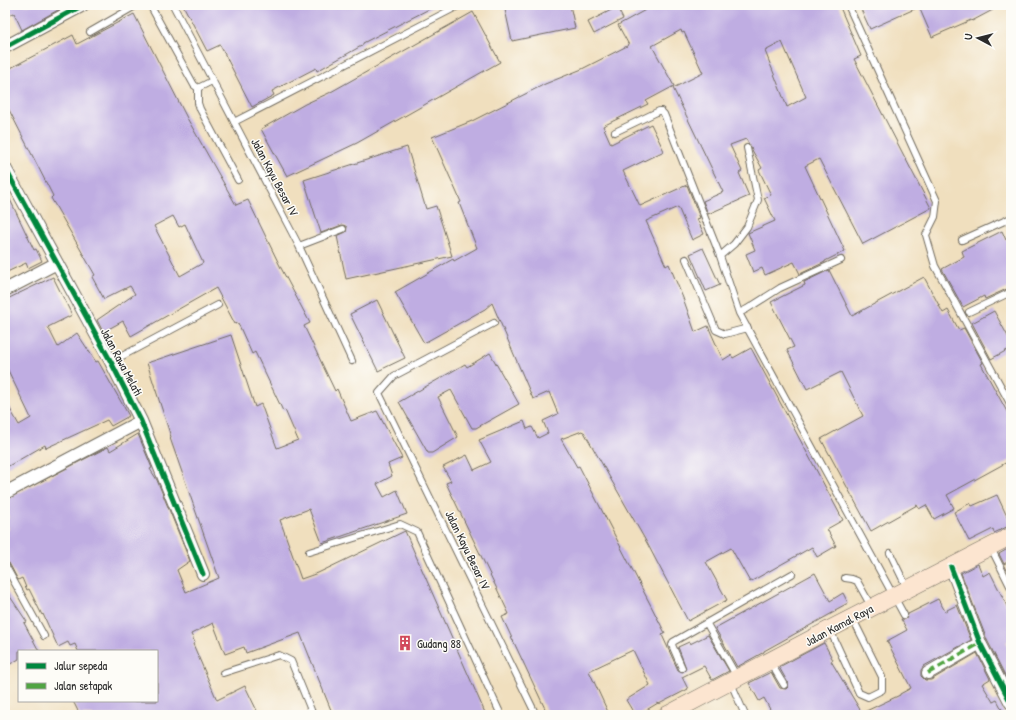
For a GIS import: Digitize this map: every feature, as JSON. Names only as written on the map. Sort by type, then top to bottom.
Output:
[{"type":"main road","name":"Jalan Kamal Raya","points":[[667,715],[871,607],[1011,536]]},
{"type":"street","points":[[5,47],[83,5]]},
{"type":"street","name":"Jalan Rawa Melati","points":[[5,168],[111,362],[141,421],[203,574]]},
{"type":"street","points":[[5,290],[57,263]]},
{"type":"street","points":[[5,493],[141,421]]},
{"type":"street","points":[[952,566],[980,643],[1011,703]]},
{"type":"street","points":[[928,673],[980,643]]},
{"type":"lane","points":[[90,32],[137,5]]},
{"type":"lane","points":[[150,5],[188,77],[198,88]]},
{"type":"lane","name":"Jalan Kayu Besar IV","points":[[173,5],[299,246],[352,361]]},
{"type":"lane","points":[[234,122],[460,5]]},
{"type":"lane","points":[[848,5],[937,201],[935,217],[926,235],[935,266],[1011,405]]},
{"type":"lane","points":[[198,88],[212,81]]},
{"type":"lane","points":[[198,88],[198,103],[200,109],[238,180]]},
{"type":"lane","points":[[615,132],[659,111],[664,114],[720,256],[739,313],[901,592]]},
{"type":"lane","points":[[720,256],[734,244],[747,226],[758,200],[747,148]]},
{"type":"lane","points":[[962,240],[1011,218]]},
{"type":"lane","points":[[299,246],[343,229]]},
{"type":"lane","points":[[686,259],[716,330],[725,334],[748,328]]},
{"type":"lane","points":[[739,313],[780,288],[841,260]]},
{"type":"lane","points":[[969,312],[1011,292]]},
{"type":"lane","points":[[111,362],[218,305]]},
{"type":"lane","name":"Jalan Kayu Besar IV","points":[[494,323],[394,376],[379,393],[379,395],[536,715]]},
{"type":"lane","points":[[309,552],[400,524],[417,532],[501,715]]},
{"type":"lane","points":[[990,546],[1011,588]]},
{"type":"lane","points":[[890,553],[901,592],[904,615]]},
{"type":"lane","points":[[5,565],[44,636]]},
{"type":"lane","points":[[682,668],[672,646],[677,639],[707,624],[792,574]]},
{"type":"lane","points":[[845,578],[852,578],[857,581],[871,607]]},
{"type":"lane","points":[[830,629],[860,693],[868,697],[882,690],[882,677],[852,617]]},
{"type":"lane","points":[[707,624],[734,680],[744,715]]},
{"type":"lane","points":[[223,673],[279,655],[291,661],[313,715]]},
{"type":"lane","points":[[770,661],[784,685]]},
{"type":"building","points":[[5,5],[67,5],[22,30],[14,13],[5,17]]},
{"type":"building","points":[[183,5],[437,5],[363,43],[363,45],[317,71],[316,68],[272,91],[274,95],[252,107],[220,45],[207,51]]},
{"type":"building","points":[[504,5],[570,5],[575,28],[512,41]]},
{"type":"building","points":[[647,5],[839,5],[861,56],[854,59],[931,208],[863,244],[819,159],[805,166],[845,251],[800,274],[794,262],[765,275],[762,268],[753,272],[746,254],[755,250],[748,233],[775,221],[764,198],[771,195],[759,170],[762,168],[746,139],[730,145],[742,171],[739,173],[749,196],[708,214],[703,201],[723,192],[673,88],[703,73],[684,32],[682,33],[681,30],[652,46],[674,86],[646,101],[648,104],[603,126],[611,144],[651,124],[664,151],[623,171],[640,206],[687,185],[700,218],[697,219],[704,234],[692,240],[678,207],[646,221],[666,266],[669,264],[695,332],[708,326],[723,360],[731,355],[733,358],[751,348],[843,520],[827,529],[836,546],[817,557],[812,547],[750,582],[731,548],[706,562],[727,600],[688,621],[647,543],[584,432],[582,431],[561,439],[577,467],[579,466],[665,633],[662,635],[678,670],[683,672],[686,668],[678,647],[689,642],[690,644],[708,635],[729,671],[712,680],[704,666],[682,677],[688,689],[659,704],[658,703],[638,715],[635,715],[626,700],[650,685],[633,650],[589,671],[608,712],[601,715],[548,715],[502,617],[509,614],[446,483],[451,481],[443,467],[467,455],[474,470],[491,462],[479,440],[524,421],[527,429],[532,427],[538,438],[548,433],[543,421],[558,414],[549,392],[533,399],[492,303],[485,309],[424,343],[395,292],[453,259],[454,261],[477,248],[459,203],[461,202],[432,137],[472,121],[545,84],[582,69],[629,45],[618,25],[649,8]],"holes":[[[782,42],[806,97],[787,107],[765,51]]]},
{"type":"building","points":[[859,5],[1002,5],[972,21],[971,20],[932,37],[919,7],[870,29]]},
{"type":"building","points":[[617,7],[623,19],[594,34],[588,22]]},
{"type":"building","points":[[473,12],[500,62],[357,143],[287,176],[261,129],[305,104],[329,93]]},
{"type":"building","points":[[134,14],[187,118],[236,205],[248,200],[310,323],[304,326],[335,391],[337,389],[351,421],[377,411],[402,458],[388,464],[392,476],[377,484],[384,497],[397,490],[407,514],[322,543],[309,509],[280,520],[301,579],[318,573],[405,531],[486,715],[333,715],[300,633],[246,653],[244,647],[225,654],[213,623],[191,634],[195,643],[193,644],[217,700],[245,686],[259,715],[80,715],[74,702],[158,702],[158,650],[78,650],[75,644],[70,646],[68,642],[58,647],[43,614],[42,615],[29,589],[27,590],[22,578],[18,580],[9,563],[5,561],[5,532],[9,529],[5,520],[9,518],[5,509],[5,500],[108,447],[110,451],[138,434],[152,468],[150,469],[157,480],[190,561],[177,570],[186,592],[219,578],[170,438],[171,437],[147,363],[231,335],[255,407],[261,404],[277,448],[298,440],[285,410],[283,411],[255,352],[252,354],[238,323],[235,324],[216,288],[131,336],[123,321],[103,332],[97,320],[135,294],[130,286],[104,299],[92,277],[95,275],[51,198],[53,196],[5,102],[5,71],[73,35],[77,44]],"holes":[[[173,216],[179,227],[185,224],[203,263],[180,276],[154,226]]]},
{"type":"building","points":[[407,147],[426,209],[436,206],[452,256],[346,279],[337,236],[346,232],[347,227],[342,225],[321,233],[304,180]]},
{"type":"building","points":[[5,189],[34,250],[36,249],[42,261],[28,268],[26,263],[5,273]]},
{"type":"building","points":[[1002,231],[1006,240],[1011,237],[1011,287],[985,299],[984,296],[963,307],[942,269],[964,257],[962,251]]},
{"type":"building","points":[[703,248],[720,285],[706,291],[690,254]]},
{"type":"building","points":[[829,270],[852,316],[924,277],[943,313],[948,310],[959,330],[964,328],[983,363],[981,364],[1011,419],[1011,460],[947,495],[954,508],[934,519],[926,505],[919,509],[917,505],[871,531],[821,439],[863,416],[841,372],[807,389],[787,350],[794,347],[771,302],[805,285],[804,282]]},
{"type":"building","points":[[53,277],[72,315],[48,327],[58,347],[77,333],[96,362],[98,361],[129,416],[111,426],[107,420],[46,448],[45,445],[5,468],[5,400],[19,425],[31,418],[5,364],[5,300]]},
{"type":"building","points":[[377,300],[405,358],[378,371],[350,314]]},
{"type":"building","points":[[994,311],[1011,342],[1011,348],[991,359],[972,323]]},
{"type":"building","points":[[490,353],[519,404],[476,428],[472,428],[451,390],[438,397],[458,437],[432,453],[428,453],[399,402],[465,364],[467,367]]},
{"type":"building","points":[[997,495],[1011,525],[994,533],[993,529],[969,541],[954,512],[970,503],[972,506]]},
{"type":"building","points":[[1011,547],[1011,560],[1004,564],[999,554]]},
{"type":"building","points":[[978,564],[983,576],[990,572],[1011,614],[1011,639],[1006,642],[1011,648],[1011,677],[1007,679],[987,640],[961,573]]},
{"type":"building","points":[[815,573],[830,601],[843,593],[848,603],[737,667],[715,628]]},
{"type":"building","points":[[5,589],[27,622],[24,623],[38,650],[18,650],[18,660],[5,667]]},
{"type":"building","points":[[938,599],[945,611],[957,605],[971,640],[924,666],[921,670],[921,676],[925,680],[931,680],[977,653],[990,679],[982,684],[993,702],[997,700],[1005,715],[773,715],[764,698],[759,701],[749,683],[771,672],[780,688],[786,689],[788,687],[788,683],[779,667],[824,643],[833,660],[831,661],[862,713],[900,695],[911,688],[887,641],[907,630],[901,619],[906,619],[908,614]]},
{"type":"marked path","points":[[928,673],[980,643]]},
{"type":"cycle path","points":[[5,47],[83,5]]},
{"type":"cycle path","points":[[5,168],[111,362],[141,421],[203,574]]},
{"type":"cycle path","points":[[951,567],[980,643],[1011,703]]},
{"type":"place","name":"Gudang 88","points":[[405,643]]}]
